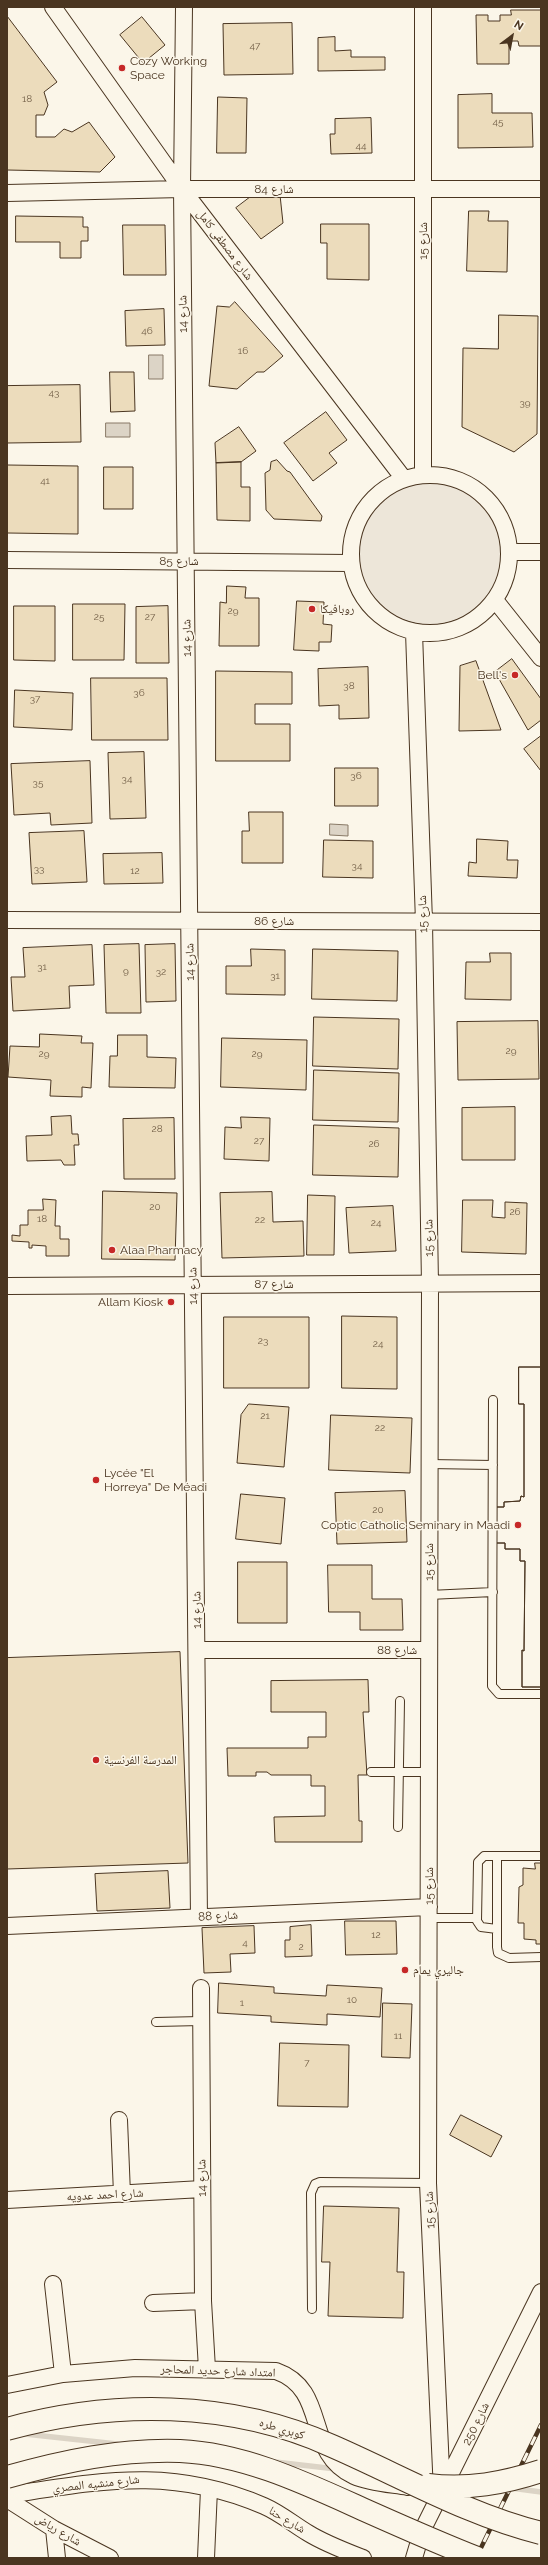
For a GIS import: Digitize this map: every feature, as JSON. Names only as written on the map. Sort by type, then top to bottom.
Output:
[{"type":"main road","name":"كوبري طره","points":[[7,2429],[65,2416],[105,2410],[144,2408],[192,2410],[271,2425],[331,2445],[412,2483],[494,2518],[541,2533]]},
{"type":"main road","points":[[7,2477],[107,2454],[181,2451],[218,2457],[253,2465],[295,2480],[428,2539],[477,2558]]},
{"type":"main road","points":[[412,2483],[445,2487],[479,2486],[512,2480],[541,2471]]},
{"type":"street","name":"شارع مصطفى كامل","points":[[53,7],[182,189],[404,478]]},
{"type":"street","name":"شارع 14","points":[[184,7],[182,189],[198,1650],[198,1917]]},
{"type":"street","name":"شارع 15","points":[[423,7],[423,475]]},
{"type":"street","name":"شارع 84","points":[[7,193],[182,189],[541,189]]},
{"type":"street","points":[[423,475],[452,478],[477,490],[497,511],[503,524],[510,552],[508,569],[495,600],[479,617],[459,628],[437,633],[414,632],[383,619],[371,608],[354,580],[350,563],[351,542],[357,521],[368,503],[384,488],[404,478],[423,475]]},
{"type":"street","points":[[510,552],[541,552]]},
{"type":"street","name":"شارع 85","points":[[7,560],[350,563]]},
{"type":"street","points":[[495,600],[541,658]]},
{"type":"street","name":"شارع 15","points":[[414,632],[424,922],[430,1284],[428,2183],[442,2492]]},
{"type":"street","name":"شارع 86","points":[[7,920],[541,922]]},
{"type":"street","name":"شارع 87","points":[[7,1286],[541,1283]]},
{"type":"street","name":"شارع 88","points":[[198,1650],[429,1650]]},
{"type":"street","name":"شارع 88","points":[[7,1926],[198,1917],[429,1912]]},
{"type":"street","name":"شارع 14","points":[[201,1988],[203,2301],[207,2369]]},
{"type":"street","points":[[120,2120],[122,2194]]},
{"type":"street","name":"شارع احمد عدويه","points":[[7,2200],[202,2189]]},
{"type":"street","points":[[52,2284],[63,2374]]},
{"type":"street","name":"شارع 250","points":[[414,2558],[418,2539],[541,2292]]},
{"type":"street","points":[[153,2303],[203,2301]]},
{"type":"street","name":"امتداد شارع حديد المحاجر","points":[[7,2385],[63,2374],[135,2368],[266,2370],[286,2375],[295,2380],[308,2396],[323,2444],[328,2454],[344,2470],[364,2479],[442,2492]]},
{"type":"street","name":"شارع منشيه المصري","points":[[7,2495],[127,2479],[156,2479],[209,2488]]},
{"type":"street","points":[[206,2558],[209,2488]]},
{"type":"street","name":"شارع حنا","points":[[209,2488],[241,2497],[265,2507],[288,2519],[308,2533],[363,2558]]},
{"type":"street","name":"شارع رياض","points":[[7,2499],[54,2529],[104,2557]]},
{"type":"street","points":[[54,2529],[57,2558]]},
{"type":"lane","points":[[493,1400],[492,1686],[494,1691],[499,1694],[541,1694]]},
{"type":"lane","points":[[429,1464],[493,1465]]},
{"type":"lane","points":[[429,1595],[492,1592]]},
{"type":"lane","points":[[398,1827],[400,1701]]},
{"type":"lane","points":[[370,1772],[429,1772]]},
{"type":"lane","points":[[497,1929],[481,1928],[477,1918],[478,1862],[484,1856],[541,1856]]},
{"type":"lane","points":[[497,1856],[496,1947],[503,1957],[541,1957]]},
{"type":"lane","points":[[429,1912],[477,1918]]},
{"type":"lane","points":[[156,2022],[201,2021]]},
{"type":"lane","points":[[312,2309],[311,2193],[314,2184],[320,2182],[428,2183]]},
{"type":"shaded area","points":[[149,355],[163,355],[163,379],[149,379]]},
{"type":"shaded area","points":[[106,423],[130,423],[130,437],[106,437]]},
{"type":"shaded area","points":[[430,479],[451,482],[458,485],[476,496],[486,506],[500,531],[503,552],[500,573],[497,580],[486,598],[476,608],[451,622],[430,625],[409,622],[402,619],[384,608],[374,598],[360,573],[357,552],[360,531],[363,524],[374,506],[384,496],[409,482]]},
{"type":"shaded area","points":[[330,824],[348,825],[348,836],[330,835]]},
{"type":"building","points":[[511,10],[541,10],[541,46],[519,46],[518,41],[509,41],[509,64],[477,64],[476,15],[488,15],[488,21],[500,21],[500,15],[511,15]]},
{"type":"building","points":[[7,16],[57,82],[44,92],[48,105],[44,115],[36,115],[36,137],[55,137],[64,129],[72,132],[89,122],[115,157],[100,172],[7,170]]},
{"type":"building","points":[[142,17],[165,45],[143,63],[120,35]]},
{"type":"building","points":[[292,23],[293,74],[224,75],[223,24]]},
{"type":"building","points":[[335,37],[335,51],[351,50],[351,57],[385,57],[385,70],[318,71],[318,38]]},
{"type":"building","points":[[492,94],[492,113],[532,113],[533,147],[458,148],[458,95]]},
{"type":"building","points":[[218,97],[247,98],[246,153],[217,153]]},
{"type":"building","points":[[371,118],[372,153],[331,154],[330,134],[335,134],[335,119]]},
{"type":"building","points":[[257,192],[280,195],[283,223],[261,239],[236,208]]},
{"type":"building","points":[[469,211],[489,211],[488,221],[508,221],[507,272],[467,271]]},
{"type":"building","points":[[16,216],[83,217],[83,227],[88,227],[88,241],[81,241],[81,258],[60,258],[60,242],[16,242]]},
{"type":"building","points":[[321,224],[369,224],[369,280],[327,279],[327,243],[321,243]]},
{"type":"building","points":[[123,225],[165,225],[166,275],[124,275]]},
{"type":"building","points":[[235,302],[283,356],[264,372],[257,372],[237,389],[209,386],[217,306],[229,307]]},
{"type":"building","points":[[164,309],[165,345],[126,346],[125,311]]},
{"type":"building","points":[[499,315],[538,316],[537,434],[514,452],[462,427],[463,348],[498,349]]},
{"type":"building","points":[[110,372],[134,372],[135,411],[111,412]]},
{"type":"building","points":[[80,385],[81,442],[7,443],[7,386]]},
{"type":"building","points":[[326,412],[347,440],[329,453],[337,463],[313,481],[284,443]]},
{"type":"building","points":[[239,427],[256,451],[241,462],[216,463],[215,443]]},
{"type":"building","points":[[277,460],[287,471],[290,472],[322,516],[321,521],[274,519],[266,510],[265,473],[270,470],[271,462]]},
{"type":"building","points":[[241,462],[241,487],[250,487],[250,521],[217,520],[216,463]]},
{"type":"building","points":[[7,465],[78,466],[78,534],[7,533]]},
{"type":"building","points":[[104,467],[133,467],[133,509],[104,509]]},
{"type":"building","points":[[227,586],[246,587],[245,598],[259,598],[259,646],[219,646],[220,602],[226,603]]},
{"type":"building","points":[[297,601],[324,602],[323,624],[332,625],[331,642],[319,642],[319,651],[294,650]]},
{"type":"building","points":[[73,604],[125,604],[124,660],[73,660]]},
{"type":"building","points":[[14,606],[55,606],[55,661],[14,660]]},
{"type":"building","points":[[168,606],[169,663],[136,663],[136,607]]},
{"type":"building","points":[[512,659],[541,699],[541,720],[528,730],[495,672]]},
{"type":"building","points":[[476,661],[501,730],[459,731],[460,666]]},
{"type":"building","points":[[368,667],[369,718],[339,719],[339,705],[319,706],[318,669]]},
{"type":"building","points":[[216,671],[292,672],[292,704],[255,704],[255,724],[290,724],[290,761],[216,761]]},
{"type":"building","points":[[91,678],[167,678],[168,740],[92,740]]},
{"type":"building","points":[[15,690],[73,693],[72,730],[14,727]]},
{"type":"building","points":[[541,736],[541,771],[524,749]]},
{"type":"building","points":[[144,752],[146,818],[110,819],[108,753]]},
{"type":"building","points":[[90,761],[92,823],[51,825],[50,813],[14,815],[11,764]]},
{"type":"building","points":[[335,768],[378,768],[378,806],[335,806]]},
{"type":"building","points":[[249,812],[283,812],[283,863],[242,863],[242,831],[249,831]]},
{"type":"building","points":[[84,831],[87,882],[32,884],[29,833]]},
{"type":"building","points":[[477,839],[508,841],[507,860],[518,860],[517,878],[468,876],[469,862],[476,863]]},
{"type":"building","points":[[324,840],[373,841],[373,878],[323,877]]},
{"type":"building","points":[[162,853],[163,883],[104,884],[103,854]]},
{"type":"building","points":[[139,944],[141,1013],[106,1013],[104,945]]},
{"type":"building","points":[[175,944],[176,1001],[146,1002],[145,945]]},
{"type":"building","points":[[92,945],[94,985],[69,986],[70,1008],[13,1011],[11,977],[25,977],[23,948]]},
{"type":"building","points":[[251,949],[285,950],[285,995],[226,994],[226,966],[251,966]]},
{"type":"building","points":[[313,949],[398,951],[397,1001],[312,999]]},
{"type":"building","points":[[490,953],[511,953],[511,1000],[465,999],[466,962],[490,962]]},
{"type":"building","points":[[314,1017],[399,1019],[398,1069],[313,1066]]},
{"type":"building","points":[[538,1021],[539,1079],[458,1080],[457,1022]]},
{"type":"building","points":[[40,1034],[82,1036],[81,1043],[93,1043],[91,1088],[82,1087],[82,1097],[50,1096],[51,1080],[8,1077],[10,1046],[39,1047]]},
{"type":"building","points":[[118,1035],[147,1035],[147,1057],[176,1058],[175,1088],[109,1087],[110,1056],[117,1056]]},
{"type":"building","points":[[222,1038],[307,1040],[306,1090],[221,1087]]},
{"type":"building","points":[[314,1070],[399,1073],[398,1122],[313,1120]]},
{"type":"building","points":[[515,1107],[515,1160],[462,1160],[462,1108]]},
{"type":"building","points":[[71,1116],[72,1134],[78,1134],[79,1145],[74,1145],[75,1165],[64,1165],[61,1160],[27,1161],[26,1136],[52,1135],[51,1117]]},
{"type":"building","points":[[241,1117],[270,1118],[269,1161],[224,1159],[225,1127],[241,1128]]},
{"type":"building","points":[[174,1118],[175,1179],[124,1179],[123,1119]]},
{"type":"building","points":[[314,1125],[399,1128],[398,1177],[313,1175]]},
{"type":"building","points":[[103,1191],[177,1193],[175,1260],[102,1259]]},
{"type":"building","points":[[272,1192],[273,1222],[303,1221],[304,1256],[222,1258],[220,1193]]},
{"type":"building","points":[[308,1195],[335,1196],[334,1255],[307,1255]]},
{"type":"building","points":[[43,1199],[56,1200],[55,1226],[60,1226],[60,1239],[69,1239],[69,1256],[46,1256],[46,1246],[32,1245],[32,1248],[29,1248],[29,1242],[12,1241],[12,1235],[20,1236],[20,1225],[28,1225],[28,1210],[43,1210]]},
{"type":"building","points":[[463,1200],[493,1200],[492,1217],[505,1218],[505,1202],[527,1203],[526,1254],[462,1252]]},
{"type":"building","points":[[393,1206],[396,1251],[349,1253],[346,1208]]},
{"type":"building","points":[[342,1316],[397,1317],[397,1389],[342,1388]]},
{"type":"building","points":[[224,1317],[309,1317],[309,1388],[224,1388]]},
{"type":"building","name":"Coptic Catholic Seminary in Maadi","points":[[519,1367],[541,1367],[541,1687],[522,1687],[525,1561],[520,1561],[520,1549],[505,1549],[505,1543],[494,1543],[494,1507],[504,1507],[504,1502],[520,1501],[521,1496],[524,1497],[524,1404],[519,1404]]},
{"type":"building","name":"Coptic Catholic Seminary in Maadi","points":[[519,1367],[541,1367],[541,1687],[522,1687],[525,1561],[520,1561],[520,1549],[505,1549],[505,1543],[494,1543],[494,1507],[504,1507],[504,1502],[520,1501],[521,1496],[524,1497],[524,1404],[519,1404]]},
{"type":"building","points":[[249,1404],[289,1407],[284,1467],[237,1463],[241,1415]]},
{"type":"building","points":[[331,1415],[412,1418],[410,1473],[329,1470]]},
{"type":"building","points":[[405,1491],[407,1542],[337,1544],[335,1493]]},
{"type":"building","points":[[241,1494],[285,1498],[281,1544],[236,1539]]},
{"type":"building","points":[[238,1562],[287,1562],[287,1623],[238,1623]]},
{"type":"building","points":[[328,1565],[372,1565],[372,1599],[402,1599],[403,1630],[360,1630],[360,1612],[329,1612]]},
{"type":"building","name":"المدرسة الفرنسية","points":[[180,1652],[188,1863],[7,1869],[7,1658]]},
{"type":"building","points":[[368,1680],[369,1712],[363,1712],[367,1775],[358,1775],[359,1821],[362,1821],[362,1842],[275,1842],[274,1817],[325,1816],[325,1786],[311,1786],[311,1775],[271,1775],[267,1772],[256,1772],[256,1776],[228,1776],[227,1748],[308,1748],[308,1737],[326,1737],[326,1712],[271,1712],[271,1681]]},
{"type":"building","points":[[535,1863],[541,1863],[541,1944],[536,1944],[536,1940],[524,1939],[524,1923],[518,1923],[519,1887],[523,1885],[523,1868],[535,1869]]},
{"type":"building","points":[[168,1871],[170,1908],[97,1911],[95,1874]]},
{"type":"building","points":[[345,1921],[396,1921],[397,1954],[346,1955]]},
{"type":"building","points":[[311,1925],[312,1956],[285,1957],[285,1940],[290,1940],[290,1927]]},
{"type":"building","points":[[254,1926],[255,1953],[230,1954],[231,1972],[204,1973],[202,1928]]},
{"type":"building","points":[[219,1983],[274,1987],[274,1993],[326,1996],[327,1985],[382,1988],[380,2017],[327,2014],[327,2025],[271,2022],[271,2016],[218,2013]]},
{"type":"building","points":[[383,2003],[412,2004],[410,2058],[382,2057]]},
{"type":"building","points":[[280,2043],[349,2045],[348,2107],[278,2106]]},
{"type":"building","points":[[461,2115],[502,2136],[491,2157],[450,2135]]},
{"type":"building","points":[[324,2206],[399,2208],[397,2272],[404,2272],[403,2318],[328,2316],[330,2262],[322,2262]]},
{"type":"waterway","points":[[25,2434],[117,2444]]},
{"type":"waterway","points":[[275,2462],[336,2469]]},
{"type":"waterway","points":[[511,2488],[541,2492]]},
{"type":"railway","points":[[476,2558],[541,2425]]},
{"type":"place","name":"Cozy Working Space","points":[[122,68]]},
{"type":"place","name":"روبافيكا","points":[[312,609]]},
{"type":"place","name":"Bell's","points":[[515,675]]},
{"type":"place","name":"Alaa Pharmacy","points":[[112,1250]]},
{"type":"place","name":"Allam Kiosk","points":[[171,1302]]},
{"type":"place","name":"Lycée \"El Horreya\" De Méadi","points":[[96,1480]]},
{"type":"place","name":"Coptic Catholic Seminary in Maadi","points":[[518,1525]]},
{"type":"place","name":"المدرسة الفرنسية","points":[[96,1760]]},
{"type":"place","name":"جاليري يمام","points":[[405,1970]]}]
